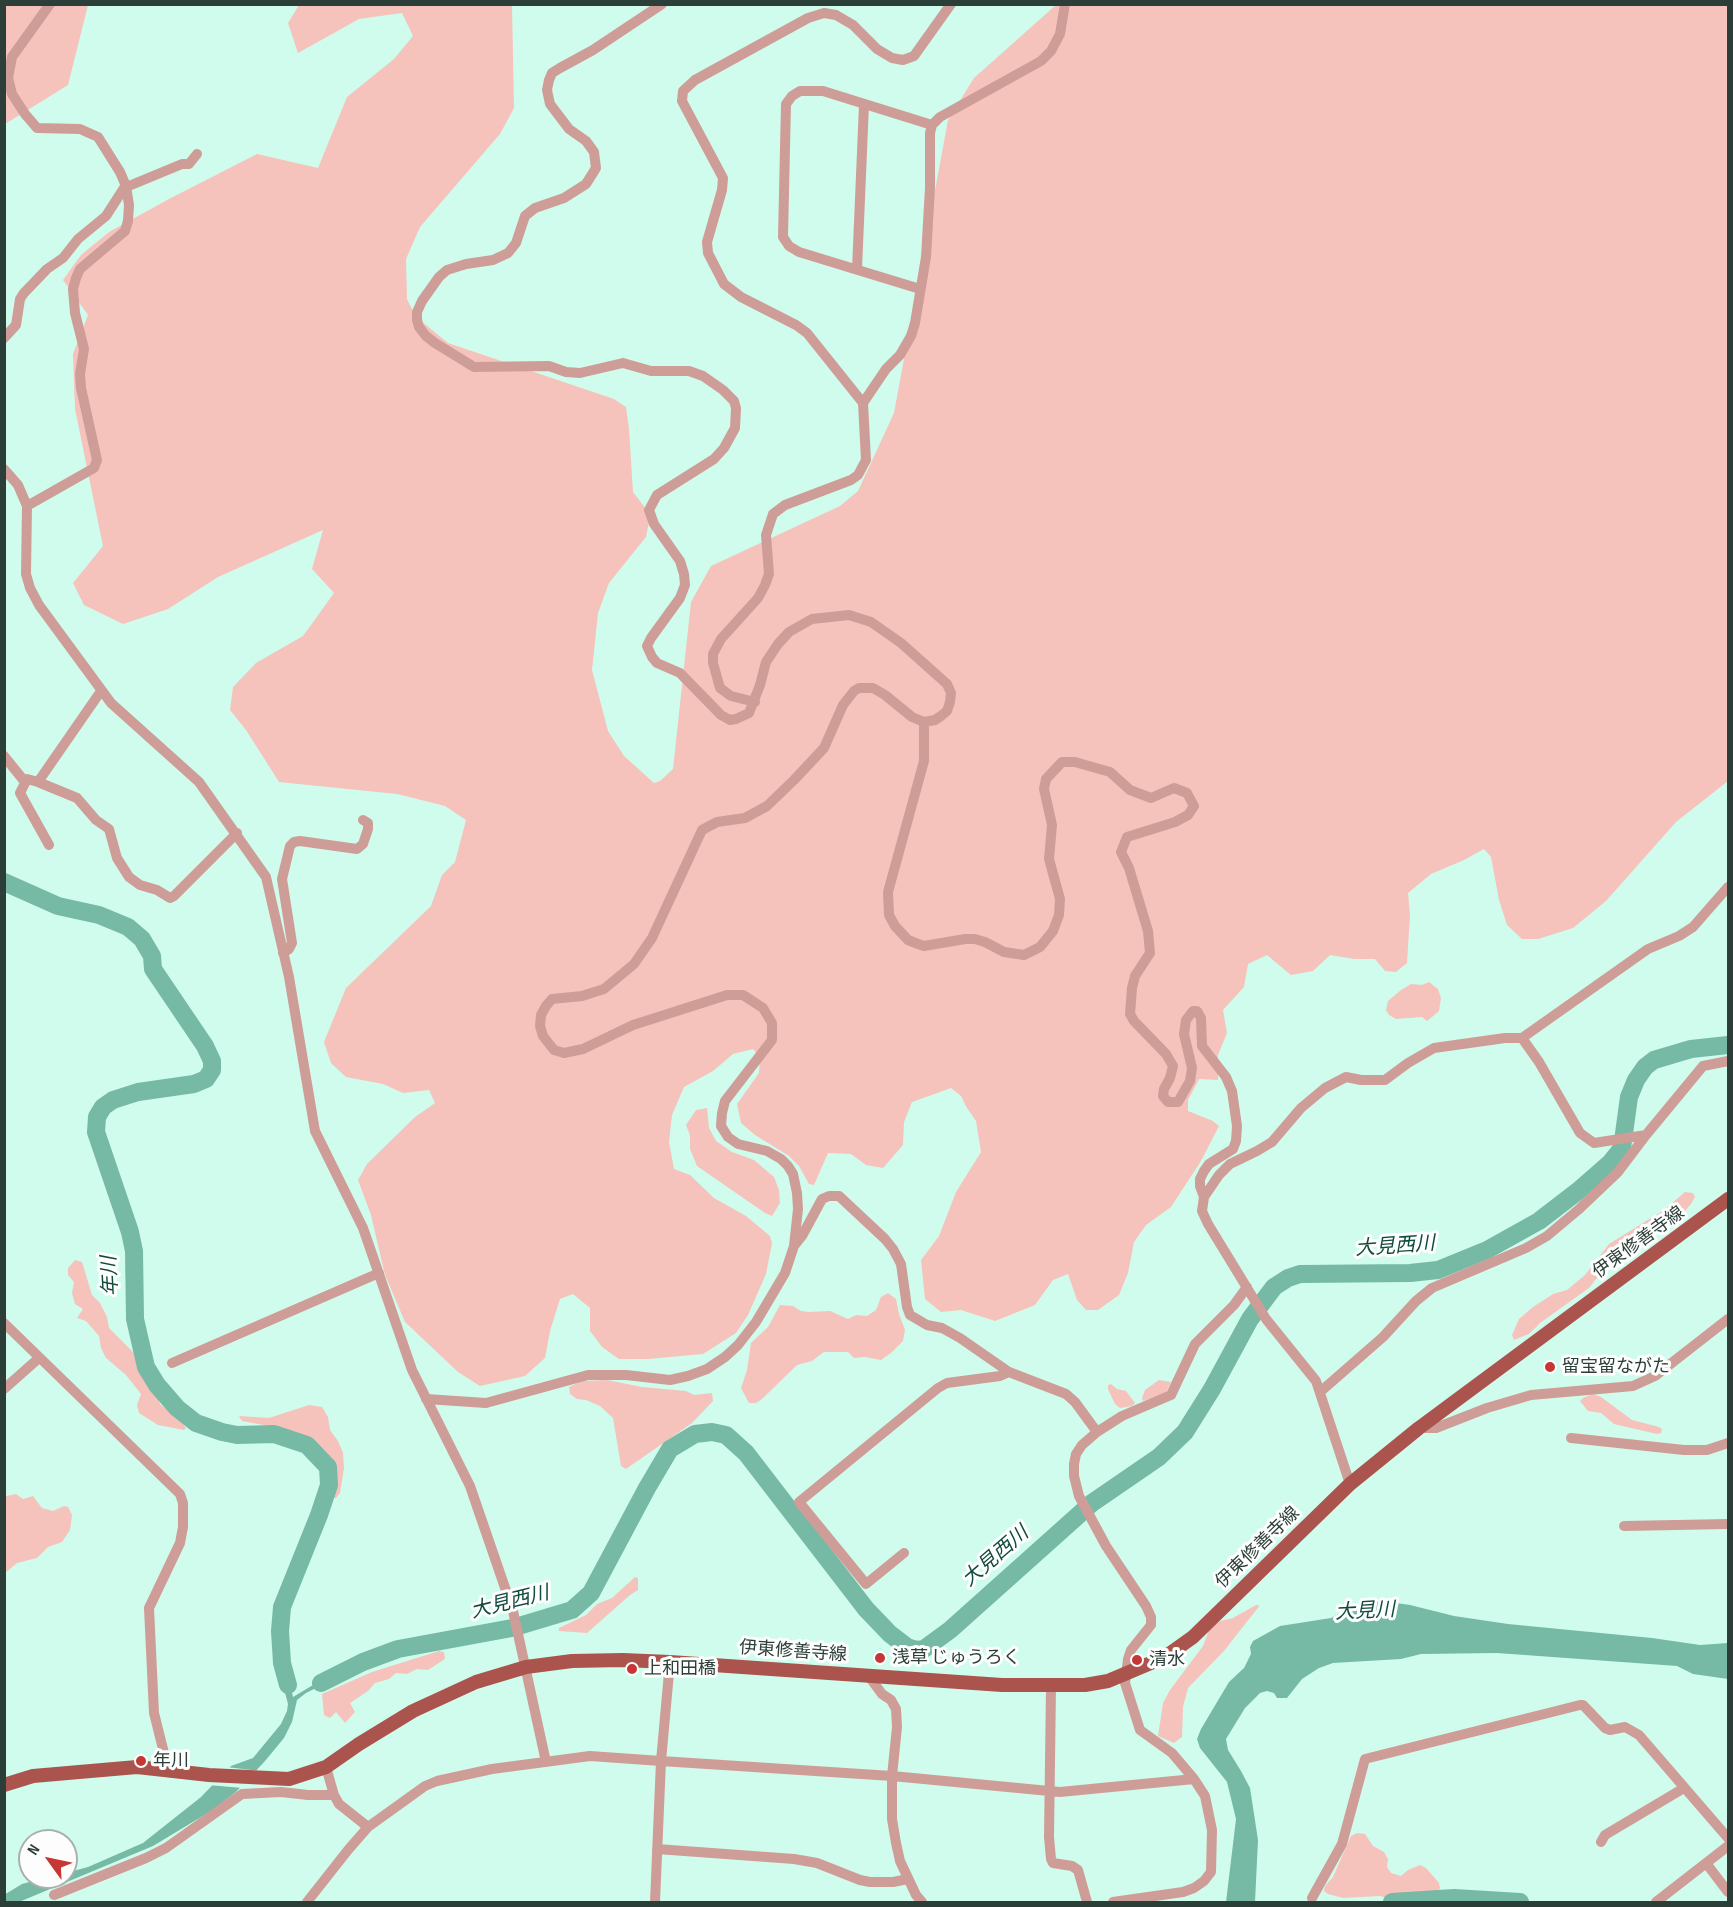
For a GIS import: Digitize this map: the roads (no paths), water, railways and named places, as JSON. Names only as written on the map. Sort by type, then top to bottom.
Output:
[{"type":"main road","name":"伊東修善寺線","points":[[4,1785],[33,1776],[137,1767],[208,1775],[289,1779],[326,1767],[359,1744],[432,1701],[476,1682],[526,1666],[572,1661],[670,1662],[1051,1686],[1085,1685],[1108,1681],[1165,1658],[1193,1637],[1350,1484],[1419,1428],[1728,1199]]},
{"type":"street","points":[[27,506],[94,468],[96,460],[81,388],[80,374],[84,349],[75,313],[73,289],[80,269],[125,231],[129,205],[126,186],[115,162],[98,137],[80,129],[37,128],[12,94],[8,78],[12,57],[50,4]]},
{"type":"street","points":[[426,1399],[486,1403],[588,1375],[670,1380],[707,1370],[738,1346],[756,1322],[785,1274],[794,1246],[797,1193],[792,1174],[781,1158],[767,1151],[738,1144],[728,1137],[722,1126],[722,1113],[725,1101],[772,1040],[774,1031],[772,1023],[763,1008],[743,995],[727,995],[633,1025],[583,1049],[564,1053],[555,1050],[543,1036],[540,1026],[541,1015],[552,999],[582,996],[604,989],[634,964],[652,938],[702,830],[717,822],[745,818],[774,799],[824,748],[843,705],[855,691],[859,688],[873,688],[895,702],[912,717],[924,722],[935,720],[946,711],[951,693],[947,684],[901,643],[871,622],[849,615],[812,618],[789,632],[766,662],[749,713],[736,719],[726,718],[714,709],[680,673],[657,663],[647,646],[680,598],[685,585],[680,561],[651,519],[649,510],[657,495],[714,459],[724,448],[735,428],[734,401],[703,376],[689,371],[651,371],[623,363],[580,373],[566,372],[549,366],[474,367],[426,336],[417,320],[417,312],[422,302],[439,277],[447,270],[508,253],[516,243],[525,216],[535,208],[564,198],[586,184],[596,168],[594,152],[586,141],[569,129],[550,104],[547,90],[549,80],[552,73],[593,50],[662,4]]},
{"type":"street","points":[[863,404],[807,333],[732,292],[724,284],[708,253],[707,242],[722,190],[723,178],[682,101],[683,91],[694,80],[808,18],[824,13],[836,15],[877,49],[892,58],[903,60],[914,56],[951,4]]},
{"type":"street","points":[[754,702],[731,696],[720,688],[713,663],[713,654],[721,639],[758,598],[765,585],[769,574],[766,534],[773,514],[785,505],[851,480],[862,469],[866,460],[863,404],[886,369],[900,355],[911,336],[926,257],[932,125],[940,117],[1041,61],[1051,51],[1060,34],[1065,4]]},
{"type":"street","points":[[920,289],[798,252],[789,246],[783,237],[786,104],[800,91],[823,91],[932,125]]},
{"type":"street","points":[[857,269],[864,105]]},
{"type":"street","points":[[4,338],[16,325],[20,299],[24,293],[47,269],[63,258],[78,239],[106,216],[126,186],[182,164],[189,164],[197,154]]},
{"type":"street","points":[[4,469],[18,484],[27,506],[26,574],[39,605],[101,691],[119,711],[199,782],[266,877],[283,953],[315,1131],[359,1219],[412,1370],[470,1486],[513,1611],[546,1762]]},
{"type":"street","points":[[38,782],[101,691]]},
{"type":"street","points":[[924,722],[924,761],[890,880],[887,903],[889,915],[895,926],[909,940],[924,946],[975,939],[1004,952],[1024,955],[1040,947],[1053,931],[1059,915],[1060,899],[1048,860],[1052,825],[1044,789],[1046,779],[1062,762],[1076,762],[1110,772],[1130,790],[1151,798],[1174,788],[1187,793],[1194,806],[1188,815],[1127,837],[1121,852],[1129,868],[1148,931],[1150,953],[1135,976],[1130,1014],[1166,1054],[1173,1066],[1163,1096],[1168,1102],[1178,1102],[1190,1081],[1192,1068],[1185,1034],[1186,1020],[1193,1011],[1197,1011],[1201,1018],[1202,1046],[1226,1077],[1232,1091],[1237,1126],[1233,1149],[1209,1164],[1200,1179],[1203,1197],[1202,1210],[1208,1224],[1266,1319],[1316,1381],[1350,1484]]},
{"type":"street","points":[[4,756],[25,782]]},
{"type":"street","points":[[49,845],[21,798],[21,788],[30,779],[77,798],[96,820],[109,829],[117,858],[129,877],[140,885],[157,890],[171,898],[237,833]]},
{"type":"street","points":[[283,953],[292,943],[282,879],[290,846],[300,841],[357,849],[363,844],[368,829],[368,823],[363,820]]},
{"type":"street","points":[[1203,1197],[1230,1164],[1272,1142],[1313,1096],[1336,1081],[1346,1077],[1361,1080],[1386,1080],[1408,1063],[1434,1048],[1505,1038],[1522,1038],[1648,949],[1680,936],[1693,927],[1728,886]]},
{"type":"street","points":[[1522,1038],[1539,1062],[1580,1133],[1587,1139],[1594,1143],[1643,1136]]},
{"type":"street","points":[[1320,1392],[1383,1337],[1416,1301],[1432,1288],[1526,1248],[1547,1236],[1618,1172],[1643,1136],[1703,1066],[1728,1061]]},
{"type":"street","points":[[794,1246],[822,1199],[829,1196],[839,1197],[894,1249],[901,1264],[910,1315],[927,1325],[942,1328],[960,1338],[1009,1372],[1066,1394],[1076,1402],[1097,1432]]},
{"type":"street","points":[[172,1363],[379,1273]]},
{"type":"street","points":[[1113,1902],[1183,1892],[1204,1881],[1211,1872],[1212,1830],[1208,1804],[1194,1779],[1172,1753],[1140,1730],[1125,1683],[1131,1650],[1151,1625],[1151,1617],[1092,1522],[1079,1496],[1074,1476],[1076,1454],[1082,1445],[1097,1432],[1122,1416],[1171,1395],[1195,1344],[1249,1291]]},
{"type":"street","points":[[1419,1428],[1436,1428],[1531,1395],[1633,1386],[1655,1376],[1728,1319]]},
{"type":"street","points":[[4,1323],[180,1494],[183,1503],[180,1543],[149,1608],[154,1713],[168,1769]]},
{"type":"street","points":[[4,1389],[39,1358]]},
{"type":"street","points":[[904,1553],[866,1584],[799,1502],[938,1388],[947,1383],[1009,1372]]},
{"type":"street","points":[[1571,1438],[1684,1450],[1707,1450],[1728,1443]]},
{"type":"street","points":[[1624,1526],[1728,1524]]},
{"type":"street","points":[[654,1902],[670,1662]]},
{"type":"street","points":[[868,1675],[882,1694],[891,1700],[896,1709],[892,1819],[900,1861],[922,1902]]},
{"type":"street","points":[[1051,1686],[1049,1837],[1051,1859],[1053,1863],[1072,1866],[1078,1870],[1088,1902]]},
{"type":"street","points":[[1312,1898],[1342,1844],[1365,1759],[1580,1704],[1605,1728],[1610,1730],[1625,1727],[1633,1730],[1728,1838]]},
{"type":"street","points":[[307,1902],[368,1827],[406,1798],[437,1781],[492,1769],[590,1756],[892,1776],[1060,1792],[1194,1779]]},
{"type":"street","points":[[326,1767],[339,1804],[368,1827]]},
{"type":"street","points":[[1601,1842],[1605,1835],[1684,1788]]},
{"type":"street","points":[[54,1895],[156,1853],[203,1823],[242,1794],[281,1792],[308,1796],[334,1795]]},
{"type":"street","points":[[1656,1902],[1728,1846]]},
{"type":"street","points":[[657,1850],[794,1859],[817,1863],[870,1882],[893,1882],[908,1879]]},
{"type":"street","points":[[1706,1863],[1728,1892]]},
{"type":"water","name":"大見川","points":[[1382,1601],[1454,1616],[1508,1624],[1700,1645],[1728,1643],[1728,1679],[1693,1674],[1677,1666],[1497,1653],[1421,1654],[1401,1659],[1333,1663],[1319,1668],[1302,1679],[1287,1698],[1277,1698],[1274,1693],[1267,1691],[1260,1693],[1245,1708],[1226,1739],[1228,1750],[1250,1788],[1258,1840],[1255,1902],[1226,1902],[1236,1819],[1227,1782],[1200,1748],[1197,1739],[1201,1729],[1229,1682],[1244,1668],[1251,1654],[1250,1647],[1253,1641],[1280,1626],[1331,1618],[1355,1605]]},
{"type":"water","points":[[285,1661],[293,1697],[323,1679],[341,1671],[342,1675],[297,1700],[292,1722],[284,1738],[236,1792],[211,1811],[153,1846],[78,1877],[78,1870],[143,1843],[201,1797],[231,1766],[253,1758],[281,1724],[287,1711],[288,1704],[281,1677],[280,1662]]},
{"type":"water","points":[[18,1886],[18,1889],[50,1889],[19,1902],[5,1902],[4,1895]]},
{"type":"waterway","name":"年川","points":[[4,882],[58,906],[99,915],[128,927],[142,939],[152,956],[153,969],[205,1046],[212,1061],[212,1070],[206,1079],[194,1084],[138,1092],[113,1100],[103,1107],[97,1117],[96,1132],[130,1232],[134,1251],[135,1319],[146,1367],[157,1385],[177,1408],[196,1423],[237,1435],[274,1434],[307,1445],[328,1467],[329,1485],[282,1607],[280,1631],[282,1663],[288,1685]]},
{"type":"waterway","name":"大見西川","points":[[321,1683],[363,1662],[398,1649],[512,1628],[572,1610],[591,1593],[670,1449],[695,1434],[712,1432],[726,1435],[746,1453],[866,1609],[890,1634],[907,1647],[917,1650],[924,1649],[950,1630],[1092,1503],[1159,1457],[1185,1432],[1212,1389],[1250,1319],[1274,1287],[1300,1274],[1410,1273],[1438,1270],[1487,1250],[1539,1221],[1610,1163],[1622,1148],[1629,1097],[1636,1080],[1645,1067],[1654,1060],[1691,1049],[1728,1045]]},
{"type":"waterway","points":[[1392,1902],[1454,1898],[1520,1902]]},
{"type":"place","name":"留宝留ながた","points":[[1550,1367]]},
{"type":"place","name":"浅草 じゅうろく","points":[[880,1658]]},
{"type":"place","name":"清水","points":[[1137,1660]]},
{"type":"place","name":"上和田橋","points":[[632,1669]]},
{"type":"place","name":"年川","points":[[141,1761]]}]
